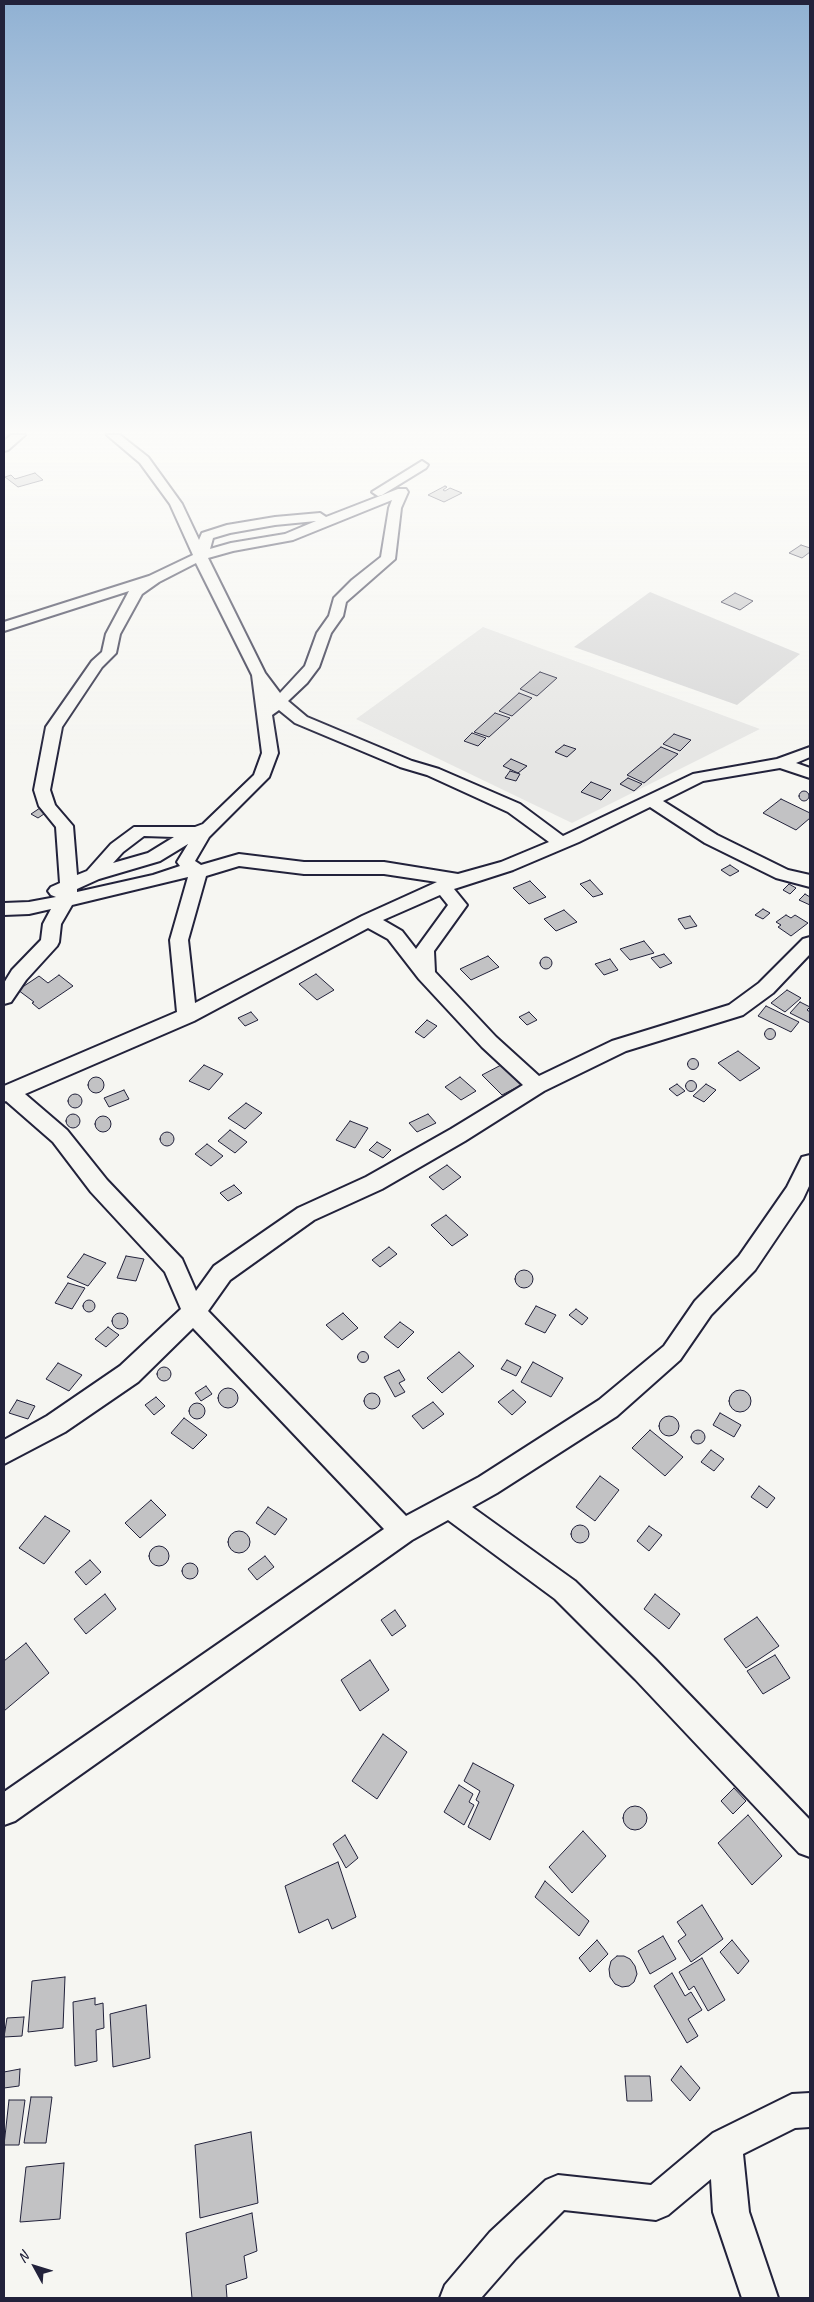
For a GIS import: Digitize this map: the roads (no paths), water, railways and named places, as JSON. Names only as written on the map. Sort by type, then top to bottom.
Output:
[{"type":"street","points":[[197,542],[258,674],[278,701],[301,720],[406,764],[433,772],[514,808],[562,843]]},
{"type":"street","points":[[4,627],[154,579],[228,542]]},
{"type":"street","points":[[204,555],[231,547],[257,542]]},
{"type":"street","points":[[264,728],[270,708],[302,680],[312,667],[324,633],[336,616],[339,601],[357,583],[388,559],[391,542]]},
{"type":"street","points":[[4,997],[19,974],[43,952],[50,942],[52,924],[67,893],[64,826],[47,806],[42,790],[54,727],[97,664],[110,653],[114,634],[136,592],[154,579]]},
{"type":"street","points":[[94,875],[154,857],[171,845],[204,829],[261,777],[270,753],[264,728],[258,674]]},
{"type":"street","points":[[403,1530],[194,1312],[174,1266],[99,1186],[60,1136],[6,1093],[187,1016],[368,920],[451,884],[506,866],[562,843],[652,801],[699,776],[782,763],[810,752]]},
{"type":"street","points":[[782,763],[810,773]]},
{"type":"street","points":[[652,801],[711,839],[782,874],[810,880]]},
{"type":"street","points":[[198,872],[186,862],[204,829]]},
{"type":"street","points":[[4,908],[29,908],[67,893],[94,875],[117,848],[140,831],[204,829]]},
{"type":"street","points":[[67,893],[157,880],[181,871],[198,872],[239,860],[304,868],[384,868],[451,884]]},
{"type":"street","points":[[187,1016],[179,940],[198,872]]},
{"type":"street","points":[[426,974],[425,950],[458,905],[451,884]]},
{"type":"street","points":[[368,920],[395,934],[426,974],[489,1042],[537,1086]]},
{"type":"street","points":[[4,1452],[56,1424],[129,1374],[194,1312],[222,1273],[306,1214],[374,1183],[458,1135],[537,1086],[619,1046],[736,1010],[766,988],[810,943]]},
{"type":"street","points":[[4,1810],[403,1530],[488,1485],[608,1408],[672,1352],[703,1308],[747,1263],[795,1193],[810,1163]]},
{"type":"street","points":[[449,1506],[565,1590],[645,1669],[810,1842]]},
{"type":"street","points":[[458,2298],[503,2245],[558,2192],[656,2203],[725,2145],[792,2111],[810,2110]]},
{"type":"street","points":[[725,2145],[731,2212],[760,2298]]}]
